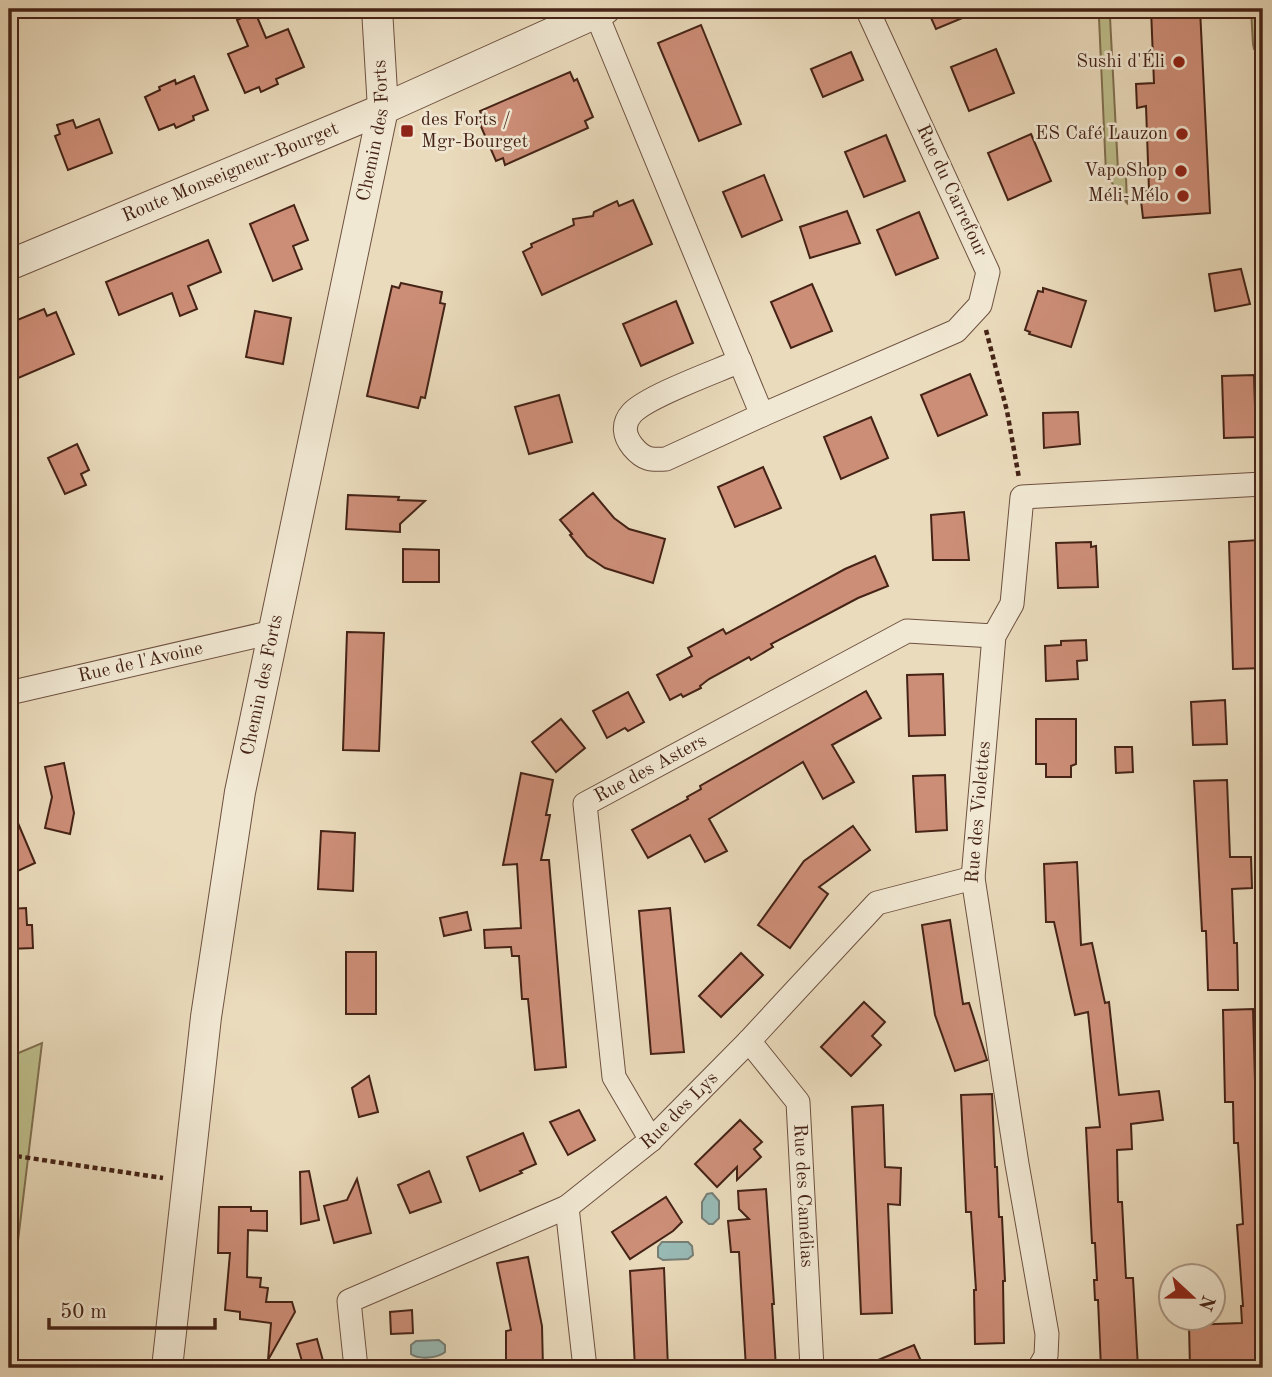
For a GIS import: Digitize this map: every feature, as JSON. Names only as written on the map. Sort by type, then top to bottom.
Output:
[{"type":"street","name":"Chemin des Forts","points":[[167,1368],[206,1017],[240,792],[383,109],[377,9]]},
{"type":"street","name":"Rue du Carrefour","points":[[740,361],[646,403],[631,414],[625,425],[626,438],[635,450],[650,460],[666,459],[956,331],[979,305],[988,272],[867,9]]},
{"type":"street","name":"Route Monseigneur-Bourget","points":[[9,265],[383,109],[601,11]]},
{"type":"street","points":[[601,11],[762,415]]},
{"type":"street","points":[[1022,497],[1263,484]]},
{"type":"street","name":"Rue des Violettes","points":[[1022,497],[1012,604],[994,636],[973,878],[1017,1164],[1047,1334],[1046,1356],[1038,1368]]},
{"type":"street","name":"Rue des Asters","points":[[651,1140],[614,1077],[585,804],[907,631],[994,636]]},
{"type":"street","name":"Rue de l'Avoine","points":[[9,693],[273,632]]},
{"type":"street","name":"Rue des Lys","points":[[356,1368],[349,1301],[567,1208],[651,1140],[749,1041],[877,903],[973,878]]},
{"type":"street","name":"Rue des Camélias","points":[[749,1041],[798,1102],[812,1368]]},
{"type":"street","points":[[567,1208],[585,1368]]},
{"type":"path","points":[[979,305],[1007,411],[1022,497]]},
{"type":"path","points":[[9,1159],[16,1156],[188,1182]]},
{"type":"green space","points":[[1251,9],[1260,9],[1262,48],[1254,49]]},
{"type":"green space","points":[[1099,12],[1109,12],[1110,17],[1118,170],[1126,177],[1127,203],[1106,173],[1099,18]]},
{"type":"green space","points":[[1263,86],[1263,200],[1261,200],[1255,91]]},
{"type":"green space","points":[[42,1043],[13,1282],[9,1284],[9,1057]]},
{"type":"water","points":[[712,1193],[719,1201],[719,1218],[709,1224],[702,1218],[702,1202],[707,1194]]},
{"type":"water","points":[[662,1242],[688,1242],[692,1246],[693,1255],[688,1259],[663,1260],[658,1257],[658,1247]]},
{"type":"water","points":[[439,1340],[445,1345],[445,1352],[442,1354],[423,1358],[411,1354],[411,1345],[416,1341]]},
{"type":"building","points":[[927,9],[984,9],[936,29]]},
{"type":"building","points":[[1151,9],[1200,9],[1210,213],[1143,218],[1140,192],[1149,191],[1146,106],[1137,108],[1136,84],[1154,83]]},
{"type":"building","points":[[255,12],[266,38],[288,29],[304,67],[276,79],[278,84],[261,92],[259,87],[245,93],[228,54],[248,46],[237,20]]},
{"type":"building","points":[[701,25],[741,124],[699,141],[658,43]]},
{"type":"building","points":[[996,49],[1014,93],[969,111],[951,67]]},
{"type":"building","points":[[851,52],[863,80],[823,97],[811,69]]},
{"type":"building","points":[[570,72],[574,81],[577,79],[593,117],[585,121],[588,128],[505,165],[503,158],[496,161],[479,122],[483,120],[480,111]]},
{"type":"building","points":[[194,76],[208,110],[193,116],[194,120],[176,128],[174,124],[159,130],[145,97],[175,80],[176,84]]},
{"type":"building","points":[[99,119],[112,153],[68,170],[55,136],[60,134],[57,125],[73,120],[76,128]]},
{"type":"building","points":[[1031,134],[1051,181],[1008,200],[988,153]]},
{"type":"building","points":[[886,135],[905,181],[864,197],[845,152]]},
{"type":"building","points":[[764,175],[782,220],[742,237],[723,192]]},
{"type":"building","points":[[633,200],[652,244],[542,295],[523,252],[532,247],[531,244],[574,225],[573,219],[593,216],[594,212],[617,201],[619,206]]},
{"type":"building","points":[[294,205],[308,240],[293,246],[302,269],[273,281],[250,224]]},
{"type":"building","points":[[847,211],[860,243],[810,258],[800,227]]},
{"type":"building","points":[[919,212],[938,258],[896,275],[877,230]]},
{"type":"building","points":[[208,240],[221,272],[188,286],[197,309],[180,316],[172,293],[119,315],[106,282]]},
{"type":"building","points":[[1241,269],[1250,304],[1215,311],[1209,274]]},
{"type":"building","points":[[401,283],[442,292],[440,303],[445,304],[425,398],[421,397],[418,408],[367,396],[392,286],[399,288]]},
{"type":"building","points":[[812,284],[832,331],[791,348],[771,302]]},
{"type":"building","points":[[1043,288],[1086,301],[1071,347],[1029,334],[1030,332],[1025,330],[1038,291],[1043,292]]},
{"type":"building","points":[[676,301],[693,343],[641,366],[623,324]]},
{"type":"building","points":[[44,309],[47,316],[56,312],[74,354],[9,382],[9,321]]},
{"type":"building","points":[[255,311],[291,318],[283,364],[246,357]]},
{"type":"building","points":[[970,374],[987,415],[938,436],[921,395]]},
{"type":"building","points":[[1254,375],[1256,437],[1224,438],[1222,376]]},
{"type":"building","points":[[559,395],[572,442],[529,454],[515,407]]},
{"type":"building","points":[[1078,412],[1080,444],[1044,448],[1043,413]]},
{"type":"building","points":[[871,417],[888,458],[841,479],[824,437]]},
{"type":"building","points":[[77,444],[89,470],[81,474],[86,485],[65,494],[48,458]]},
{"type":"building","points":[[763,467],[781,508],[735,527],[718,487]]},
{"type":"building","points":[[593,493],[614,518],[629,529],[665,539],[653,583],[605,568],[587,556],[560,520]]},
{"type":"building","points":[[348,495],[425,501],[400,524],[400,532],[346,529]]},
{"type":"building","points":[[964,512],[969,560],[933,560],[931,515]]},
{"type":"building","points":[[1259,540],[1263,668],[1233,669],[1229,542]]},
{"type":"building","points":[[1091,542],[1091,547],[1096,546],[1098,587],[1058,588],[1056,543]]},
{"type":"building","points":[[403,549],[439,550],[439,582],[403,582]]},
{"type":"building","points":[[875,556],[888,586],[858,598],[771,644],[773,647],[709,679],[701,688],[670,700],[657,675],[692,656],[688,648],[723,629],[726,634],[845,569]]},
{"type":"building","points":[[347,632],[384,633],[379,751],[343,750]]},
{"type":"building","points":[[1086,640],[1087,660],[1077,661],[1078,679],[1046,681],[1045,646],[1061,645],[1061,641]]},
{"type":"building","points":[[943,674],[945,735],[909,736],[907,675]]},
{"type":"building","points":[[866,691],[881,718],[832,745],[854,782],[823,799],[803,762],[709,819],[727,851],[705,862],[690,835],[648,858],[632,830],[688,799],[687,797],[701,789],[700,786]]},
{"type":"building","points":[[628,692],[644,722],[607,738],[593,711]]},
{"type":"building","points":[[1225,700],[1227,744],[1193,745],[1191,702]]},
{"type":"building","points":[[561,719],[585,748],[556,772],[532,742]]},
{"type":"building","points":[[1036,719],[1076,719],[1076,764],[1071,766],[1071,777],[1046,777],[1046,764],[1036,764]]},
{"type":"building","points":[[1115,747],[1132,747],[1133,772],[1116,773]]},
{"type":"building","points":[[64,763],[74,813],[70,834],[45,828],[52,797],[45,767]]},
{"type":"building","points":[[521,773],[553,780],[546,815],[550,815],[541,860],[549,860],[566,1067],[535,1070],[528,999],[522,999],[519,956],[512,956],[511,947],[485,948],[484,930],[521,928],[517,864],[503,865]]},
{"type":"building","points":[[945,775],[947,830],[916,832],[913,776]]},
{"type":"building","points":[[1227,780],[1230,857],[1251,857],[1252,888],[1232,889],[1238,990],[1208,990],[1194,781]]},
{"type":"building","points":[[9,802],[35,863],[9,875]]},
{"type":"building","points":[[853,826],[870,850],[819,887],[828,894],[790,948],[758,925],[804,861]]},
{"type":"building","points":[[321,831],[355,833],[353,891],[318,889]]},
{"type":"building","points":[[1077,862],[1081,945],[1092,943],[1105,1003],[1109,1002],[1119,1095],[1159,1091],[1163,1120],[1131,1124],[1132,1149],[1117,1150],[1118,1202],[1122,1202],[1126,1278],[1133,1278],[1138,1368],[1101,1368],[1086,1128],[1100,1127],[1088,1012],[1075,1015],[1054,922],[1046,922],[1044,864]]},
{"type":"building","points":[[26,908],[27,925],[32,925],[33,948],[9,949],[9,909]]},
{"type":"building","points":[[670,908],[684,1052],[651,1054],[639,911]]},
{"type":"building","points":[[467,912],[471,930],[444,936],[440,918]]},
{"type":"building","points":[[950,920],[963,1004],[969,1003],[987,1060],[955,1071],[935,1015],[922,925]]},
{"type":"building","points":[[346,952],[376,952],[376,1014],[346,1014]]},
{"type":"building","points":[[741,953],[763,975],[721,1017],[699,996]]},
{"type":"building","points":[[864,1002],[885,1022],[872,1036],[881,1045],[851,1076],[821,1047]]},
{"type":"building","points":[[1253,1009],[1255,1081],[1260,1081],[1260,1097],[1263,1097],[1263,1368],[1190,1368],[1189,1332],[1226,1332],[1226,1324],[1242,1323],[1237,1225],[1243,1224],[1238,1143],[1234,1143],[1233,1102],[1225,1102],[1223,1010]]},
{"type":"building","points":[[369,1076],[378,1112],[359,1117],[352,1088]]},
{"type":"building","points":[[992,1094],[999,1217],[1002,1217],[1004,1343],[975,1344],[976,1290],[971,1212],[966,1212],[961,1095]]},
{"type":"building","points":[[883,1105],[885,1167],[901,1168],[900,1205],[888,1204],[892,1313],[861,1314],[852,1107]]},
{"type":"building","points":[[579,1110],[595,1140],[568,1155],[550,1122]]},
{"type":"building","points":[[740,1120],[762,1142],[754,1149],[761,1157],[737,1180],[737,1167],[717,1187],[695,1164]]},
{"type":"building","points":[[523,1133],[536,1164],[480,1191],[467,1157]]},
{"type":"building","points":[[309,1171],[319,1220],[301,1224],[300,1172]]},
{"type":"building","points":[[429,1171],[441,1202],[410,1213],[398,1185]]},
{"type":"building","points":[[357,1179],[371,1233],[334,1243],[324,1206],[347,1200]]},
{"type":"building","points":[[766,1189],[776,1368],[746,1368],[739,1252],[731,1252],[728,1221],[749,1219],[739,1209],[738,1191]]},
{"type":"building","points":[[666,1197],[682,1222],[673,1231],[630,1259],[612,1232]]},
{"type":"building","points":[[219,1207],[251,1207],[251,1211],[267,1211],[267,1231],[248,1230],[247,1277],[261,1278],[260,1287],[268,1288],[266,1302],[292,1302],[295,1312],[268,1360],[271,1323],[240,1319],[240,1312],[225,1310],[230,1253],[218,1253]]},
{"type":"building","points":[[528,1257],[542,1326],[543,1368],[506,1368],[506,1331],[511,1330],[497,1263]]},
{"type":"building","points":[[664,1268],[668,1368],[635,1368],[630,1271]]},
{"type":"building","points":[[412,1310],[413,1333],[391,1334],[390,1312]]},
{"type":"building","points":[[317,1339],[325,1368],[304,1368],[297,1344]]},
{"type":"building","points":[[914,1345],[924,1368],[859,1368]]},
{"type":"place","name":"Sushi d'Éli","points":[[1179,62]]},
{"type":"place","name":"des Forts / Mgr-Bourget","points":[[407,131]]},
{"type":"place","name":"ES Café Lauzon","points":[[1182,134]]},
{"type":"place","name":"VapoShop","points":[[1181,171]]},
{"type":"place","name":"Méli-Mélo","points":[[1183,196]]}]
